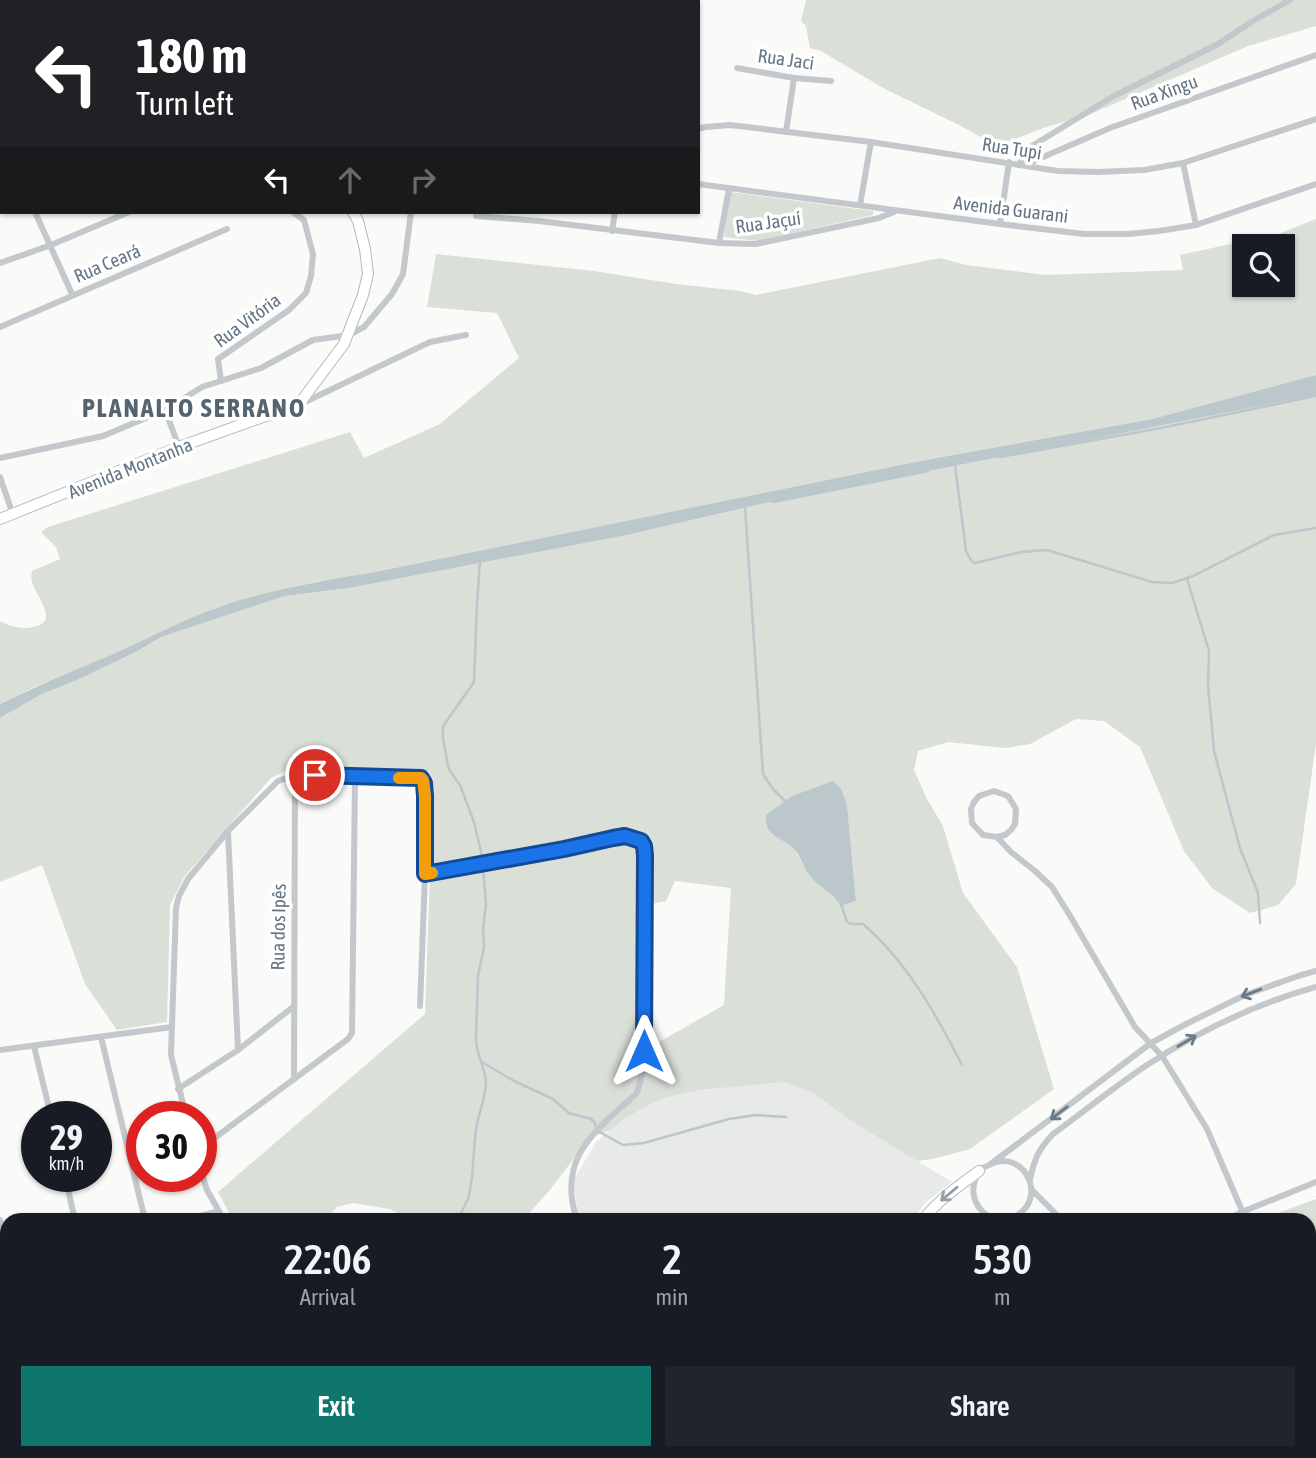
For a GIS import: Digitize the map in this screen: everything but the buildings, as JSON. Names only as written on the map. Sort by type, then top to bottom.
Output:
[{"type":"street","points":[[1022,165],[1032,146],[1100,104],[1218,44],[1290,0]]},
{"type":"street","name":"Rua Xingu","points":[[1022,165],[1110,128],[1316,55]]},
{"type":"street","name":"Rua Jaci","points":[[737,68],[831,81]]},
{"type":"street","points":[[786,132],[794,78]]},
{"type":"street","name":"Rua Tupi","points":[[700,128],[730,125],[871,142],[1058,171],[1099,172],[1144,170],[1183,163],[1316,119]]},
{"type":"street","points":[[860,205],[871,142]]},
{"type":"street","points":[[1000,225],[1009,162]]},
{"type":"street","points":[[1183,163],[1196,225]]},
{"type":"street","name":"Avenida Guarani","points":[[700,184],[1000,225],[1084,234],[1128,234],[1196,225],[1316,184]]},
{"type":"street","points":[[719,243],[729,189]]},
{"type":"street","name":"Rua Jaçuí","points":[[476,216],[719,243],[756,244],[879,218],[896,211]]},
{"type":"street","points":[[37,214],[72,294]]},
{"type":"street","points":[[0,263],[124,214]]},
{"type":"street","name":"Rua Vitória","points":[[221,381],[218,359],[289,310],[306,293],[313,254],[304,220],[296,214]]},
{"type":"street","points":[[299,404],[334,360],[349,335],[368,274],[366,249],[354,214]]},
{"type":"street","points":[[0,458],[103,436],[165,410],[202,387],[261,368],[313,340],[349,335],[363,327],[392,294],[403,274],[411,214]]},
{"type":"street","points":[[612,231],[615,214]]},
{"type":"street","name":"Rua Ceará","points":[[0,327],[227,229]]},
{"type":"street","points":[[357,310],[372,319]]},
{"type":"street","points":[[299,404],[430,342],[466,335]]},
{"type":"street","name":"Avenida Montanha","points":[[0,519],[179,447],[299,404]]},
{"type":"street","points":[[165,410],[179,447]]},
{"type":"street","points":[[0,477],[13,515]]},
{"type":"street","points":[[182,1101],[171,1055],[176,908],[179,896],[188,879],[228,831],[278,781],[295,775],[423,780],[425,874],[419,1006]]},
{"type":"street","name":"Rua dos Ipês","points":[[294,1080],[295,775]]},
{"type":"street","points":[[217,1135],[294,1080],[348,1039],[352,1033],[355,777]]},
{"type":"street","points":[[997,837],[1011,830],[1017,816],[1016,809],[1008,796],[1001,792],[986,792],[979,796],[971,808],[972,823],[982,835],[997,837],[1052,887],[1135,1027],[1162,1056],[1207,1129],[1242,1212],[1316,1182]]},
{"type":"street","points":[[228,831],[238,1050]]},
{"type":"street","points":[[425,874],[625,836],[641,841],[644,846],[643,1070],[636,1094],[601,1125],[573,1166],[571,1194],[575,1213]]},
{"type":"street","points":[[928,1213],[956,1188],[1151,1043],[1245,995],[1316,971]]},
{"type":"street","points":[[1021,1213],[1030,1202],[1030,1179],[1035,1157],[1052,1134],[1143,1068],[1197,1035],[1246,1012],[1316,987]]},
{"type":"street","points":[[178,1088],[238,1050],[293,1007]]},
{"type":"street","points":[[0,1050],[172,1027]]},
{"type":"street","points":[[101,1037],[143,1213]]},
{"type":"street","points":[[34,1046],[47,1101]]},
{"type":"street","points":[[992,1163],[1014,1163],[1024,1170],[1030,1179]]},
{"type":"street","points":[[979,1171],[973,1186],[973,1196],[983,1213]]},
{"type":"street","points":[[1032,1190],[1055,1213]]},
{"type":"street","points":[[69,1192],[73,1213]]},
{"type":"street","points":[[208,1192],[219,1211],[211,1213]]},
{"type":"shaded area","points":[[806,0],[1316,0],[1316,26],[1248,46],[1086,116],[1046,127],[1008,142],[991,143],[885,89],[821,51],[810,48],[806,26],[801,21]]},
{"type":"shaded area","points":[[730,192],[873,211],[873,215],[758,241],[724,237]]},
{"type":"shaded area","points":[[1316,219],[1316,375],[1152,419],[920,461],[278,590],[218,607],[0,704],[0,621],[25,628],[41,624],[45,620],[44,608],[31,577],[32,571],[60,559],[56,547],[42,533],[48,527],[350,432],[364,458],[440,424],[519,358],[497,313],[427,307],[436,254],[594,271],[756,295],[940,258],[966,265],[1045,275],[1183,270],[1180,255],[1232,244],[1232,297],[1295,297],[1295,234],[1276,234]]},
{"type":"shaded area","points":[[1316,375],[1316,395],[761,504],[627,535],[349,588],[285,596],[161,637],[136,652],[42,694],[0,718],[0,704],[195,616],[258,595],[920,461],[1152,419]]},
{"type":"shaded area","points":[[1316,395],[1316,744],[1296,884],[1278,905],[1250,913],[1212,888],[1184,851],[1140,747],[1104,721],[1076,719],[1030,744],[1006,748],[948,742],[918,751],[914,770],[943,826],[963,893],[1017,967],[1054,1089],[970,1149],[917,1161],[856,1124],[813,1093],[785,1082],[700,1090],[663,1098],[585,1144],[529,1213],[398,1213],[390,1209],[353,1203],[337,1207],[331,1213],[229,1213],[218,1192],[425,1014],[433,789],[429,771],[285,771],[271,778],[184,877],[170,905],[167,1022],[117,1030],[85,984],[42,865],[0,882],[0,718],[42,694],[136,652],[161,637],[285,596],[349,588],[627,535],[761,504]],"holes":[[[847,805],[856,901],[841,906],[836,897],[810,877],[794,849]],[[675,881],[731,888],[724,1005],[652,1046],[642,906],[666,901]]]},
{"type":"shaded area","points":[[833,781],[841,789],[847,805],[856,901],[841,906],[807,872],[795,850],[770,831],[766,822],[766,815],[792,796]]},
{"type":"shaded area","points":[[785,1082],[814,1093],[856,1124],[952,1182],[926,1202],[917,1213],[578,1213],[574,1179],[597,1141],[627,1117],[663,1098],[700,1090]]},
{"type":"shaded area","points":[[1316,1199],[1316,1213],[1277,1213]]},
{"type":"waterway","points":[[1000,457],[1316,396]]},
{"type":"waterway","points":[[955,465],[966,551],[975,563],[1021,552],[1047,550],[1152,582],[1172,583],[1193,576],[1274,535],[1316,528]]},
{"type":"waterway","points":[[773,502],[928,471]]},
{"type":"waterway","points":[[745,507],[763,774],[788,804]]},
{"type":"waterway","points":[[480,562],[474,682],[443,726],[443,738],[448,766],[460,785],[474,822],[483,860]]},
{"type":"waterway","points":[[1187,579],[1209,651],[1208,685],[1214,751],[1240,848],[1258,893],[1260,923]]},
{"type":"waterway","points":[[461,1213],[469,1195],[476,1130],[486,1088],[476,1039],[478,976],[484,947],[486,904],[483,867]]},
{"type":"waterway","points":[[841,904],[847,922],[863,924],[907,972],[931,1008],[962,1065]]},
{"type":"waterway","points":[[482,1062],[553,1099],[569,1113],[591,1119],[596,1128]]},
{"type":"waterway","points":[[598,1131],[623,1145],[644,1143],[729,1119],[756,1115],[786,1117]]},
{"type":"slow traffic","points":[[399,778],[423,780],[425,874],[432,873]]},
{"type":"district","name":"PLANALTO SERRANO","points":[[194,408]]},
{"type":"route","points":[[315,775],[421,778],[425,796],[425,874],[625,836],[641,841],[645,855],[644,1051]]}]
